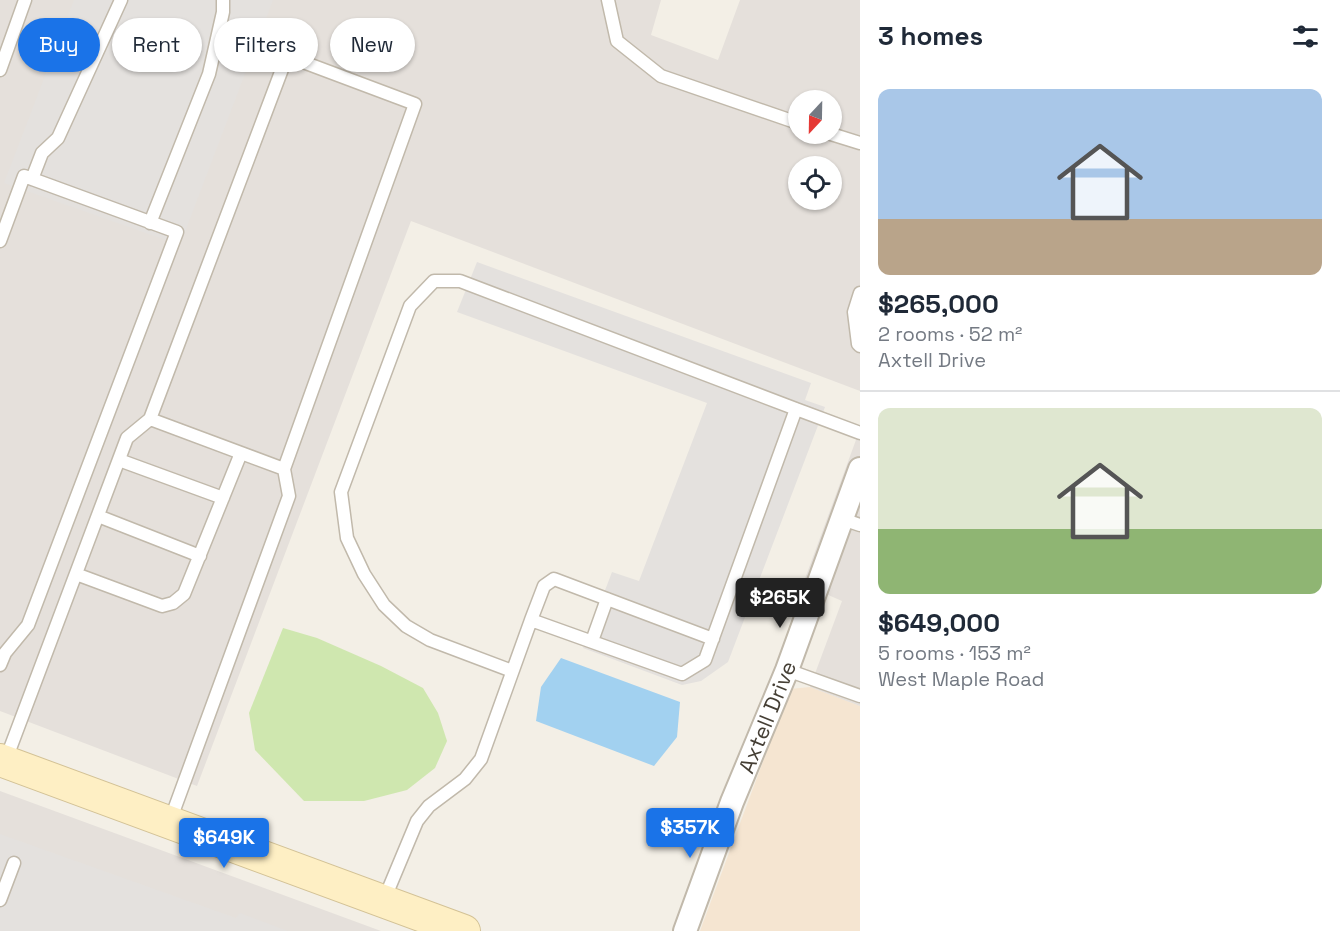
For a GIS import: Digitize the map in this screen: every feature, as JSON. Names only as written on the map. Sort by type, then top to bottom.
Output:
[{"type":"main road","points":[[3,761],[464,931]]},
{"type":"street","name":"Axtell Drive","points":[[685,931],[732,802],[851,522],[859,474]]},
{"type":"lane","points":[[0,70],[26,0]]},
{"type":"lane","points":[[32,179],[42,153],[58,138],[121,0]]},
{"type":"lane","points":[[150,223],[209,74],[223,12],[223,0]]},
{"type":"lane","points":[[608,0],[618,40],[661,76],[788,120]]},
{"type":"lane","points":[[3,761],[127,438],[150,418],[287,56],[416,104],[284,469],[289,496],[169,822]]},
{"type":"lane","points":[[842,137],[860,143]]},
{"type":"lane","points":[[0,241],[24,176],[177,232],[28,625],[2,651],[0,665]]},
{"type":"lane","points":[[512,671],[430,640],[406,626],[384,605],[364,574],[347,538],[341,492],[410,306],[434,282],[460,281],[860,433]]},
{"type":"lane","points":[[860,293],[854,312],[860,346]]},
{"type":"lane","points":[[531,620],[682,674],[705,660],[796,409]]},
{"type":"lane","points":[[150,418],[284,469]]},
{"type":"lane","points":[[76,574],[162,606],[174,603],[184,594],[241,453]]},
{"type":"lane","points":[[119,460],[223,498]]},
{"type":"lane","points":[[98,516],[200,556]]},
{"type":"lane","points":[[384,902],[417,821],[429,806],[465,779],[481,759],[544,586],[554,579],[713,639]]},
{"type":"lane","points":[[591,642],[607,599]]},
{"type":"lane","points":[[787,670],[860,696]]},
{"type":"lane","points":[[0,900],[14,863]]},
{"type":"shaded area","points":[[0,0],[661,0],[651,35],[718,60],[740,0],[860,0],[860,391],[411,221],[197,786],[0,711]]},
{"type":"shaded area","points":[[74,0],[273,0],[266,18],[214,18],[214,72],[246,72],[180,245],[4,183],[46,72],[100,72],[100,18],[67,18]]},
{"type":"shaded area","points":[[477,262],[811,383],[805,400],[825,407],[728,662],[701,681],[682,685],[583,648],[612,572],[639,581],[707,403],[457,312]]},
{"type":"shaded area","points":[[860,429],[860,706],[810,687],[842,601],[803,584]]},
{"type":"shaded area","points":[[810,687],[860,706],[860,931],[700,931],[790,689]]},
{"type":"shaded area","points":[[0,791],[381,931],[0,931]]},
{"type":"shaded area","points":[[0,834],[236,918],[240,913],[288,931],[0,931]]},
{"type":"green space","points":[[283,628],[317,638],[381,666],[423,688],[438,713],[447,741],[435,768],[407,790],[364,801],[304,801],[255,750],[249,713]]},
{"type":"water","points":[[561,658],[680,702],[677,737],[654,766],[536,721],[541,687]]}]
